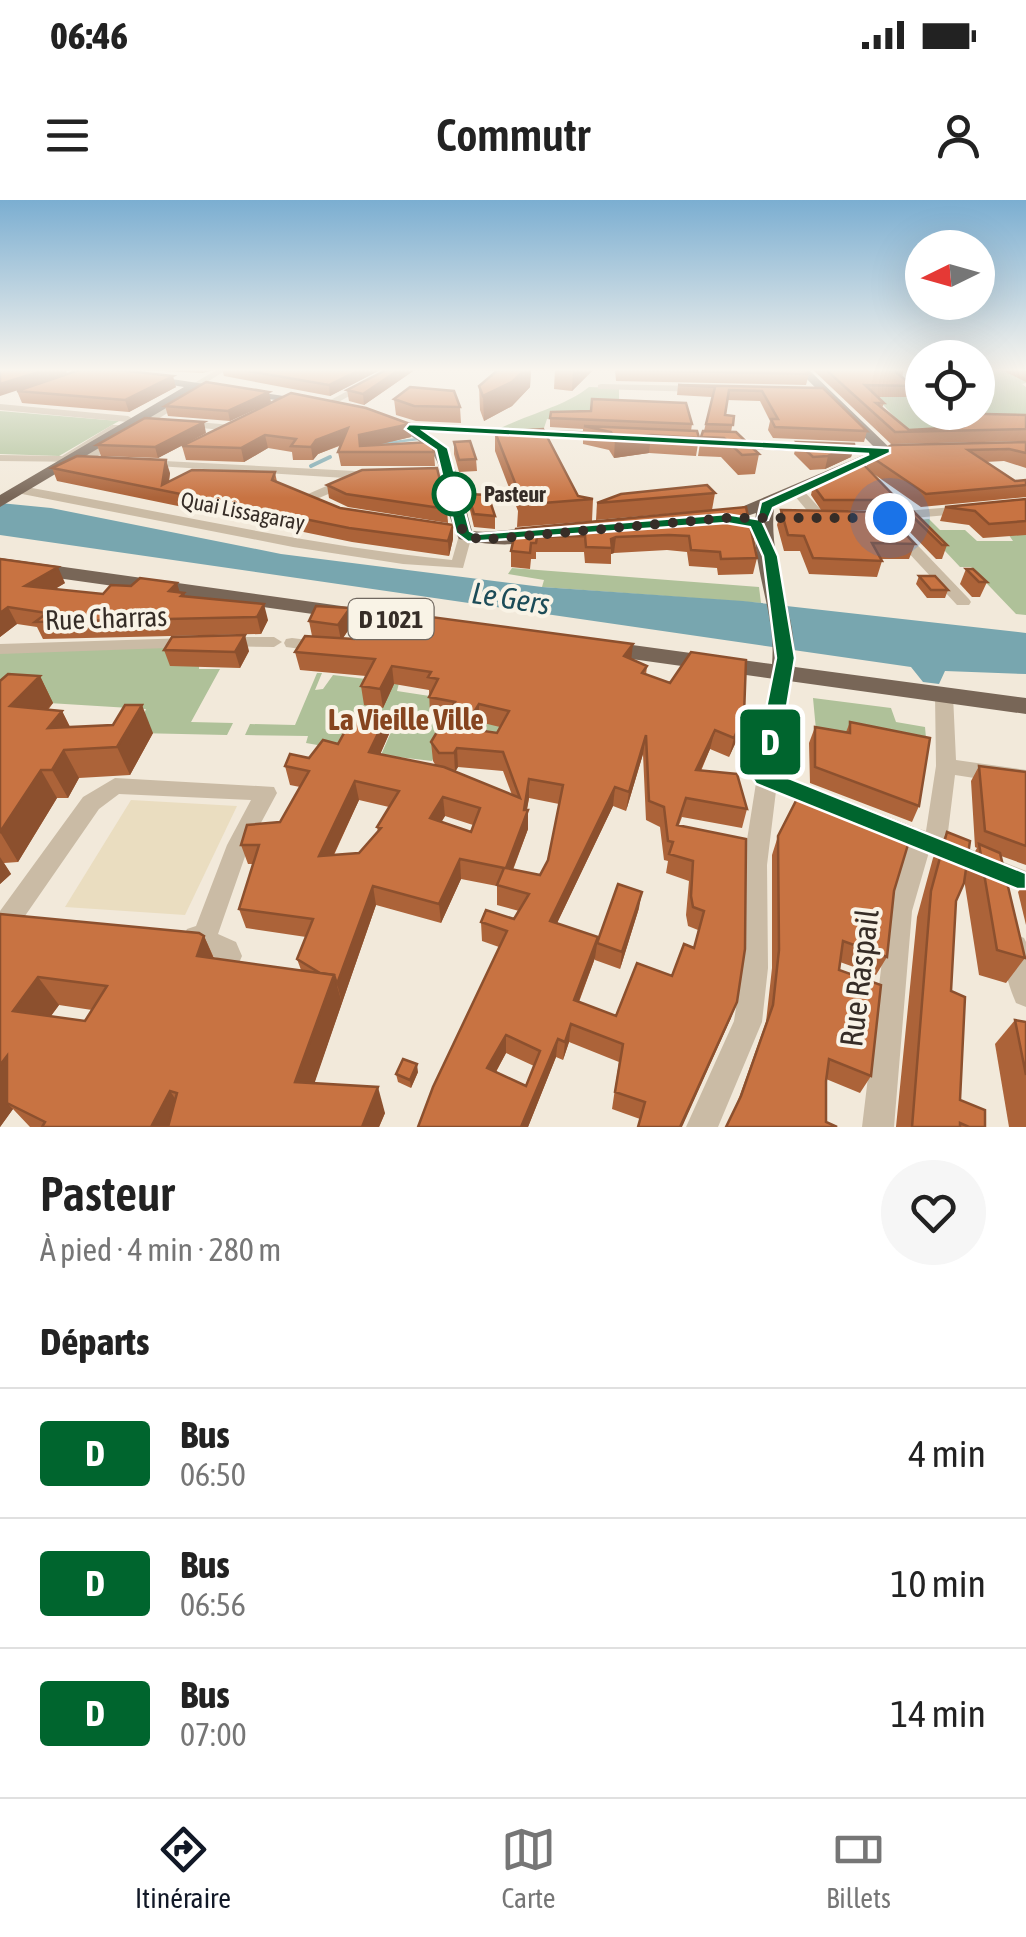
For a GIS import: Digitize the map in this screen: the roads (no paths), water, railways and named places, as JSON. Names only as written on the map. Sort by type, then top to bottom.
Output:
[{"type":"main road","points":[[0,502],[150,412]]},
{"type":"main road","points":[[357,412],[409,427],[460,432],[627,436]]},
{"type":"main road","points":[[848,412],[885,453]]},
{"type":"main road","points":[[409,427],[442,448]]},
{"type":"main road","points":[[460,432],[445,436],[442,448],[458,533],[488,540],[553,533]]},
{"type":"main road","points":[[708,442],[885,453]]},
{"type":"main road","points":[[700,522],[772,517],[798,492],[885,453]]},
{"type":"main road","points":[[772,517],[784,665]]},
{"type":"main road","name":"D 1021","points":[[0,564],[470,630]]},
{"type":"main road","points":[[576,644],[784,665],[1026,706]]},
{"type":"street","points":[[67,412],[129,419]]},
{"type":"street","points":[[66,462],[66,456],[142,412]]},
{"type":"street","points":[[66,462],[89,458],[160,412]]},
{"type":"street","points":[[148,421],[238,426],[204,442]]},
{"type":"street","points":[[161,464],[190,450]]},
{"type":"street","points":[[6,458],[27,465],[105,462]]},
{"type":"street","points":[[122,462],[161,464],[293,487],[360,475],[388,476]]},
{"type":"street","points":[[293,487],[360,475]]},
{"type":"street","points":[[293,487],[328,510]]},
{"type":"street","name":"Quai Lissagaray","points":[[19,491],[302,545],[458,565],[458,533]]},
{"type":"street","points":[[772,517],[827,517],[798,492]]},
{"type":"street","points":[[852,518],[885,519],[990,508]]},
{"type":"street","points":[[885,519],[962,602]]},
{"type":"street","name":"Rue Charras","points":[[0,649],[353,643],[370,616]]},
{"type":"street","points":[[702,1127],[748,1022],[755,968],[758,836],[784,665]]},
{"type":"street","name":"Rue Raspail","points":[[878,1127],[900,911],[928,842],[946,766],[944,695]]},
{"type":"street","points":[[946,766],[1026,778]]},
{"type":"street","points":[[764,778],[834,805]]},
{"type":"street","points":[[3,927],[91,804],[106,790],[115,786],[266,793],[238,845],[204,938]]},
{"type":"street","points":[[886,826],[1026,881]]},
{"type":"street","points":[[997,870],[1026,994]]},
{"type":"street","points":[[3,927],[40,925]]},
{"type":"street","points":[[166,935],[204,938],[229,956]]},
{"type":"water","name":"Le Gers","points":[[0,503],[51,508],[281,554],[542,587],[743,601],[1026,633],[1026,674],[945,671],[939,684],[923,682],[911,667],[0,535]]},
{"type":"waterway","points":[[379,444],[418,439]]},
{"type":"waterway","points":[[311,466],[330,457]]},
{"type":"place","name":"Pasteur","points":[[454,494]]},
{"type":"district","name":"La Vieille Ville","points":[[406,719]]}]
